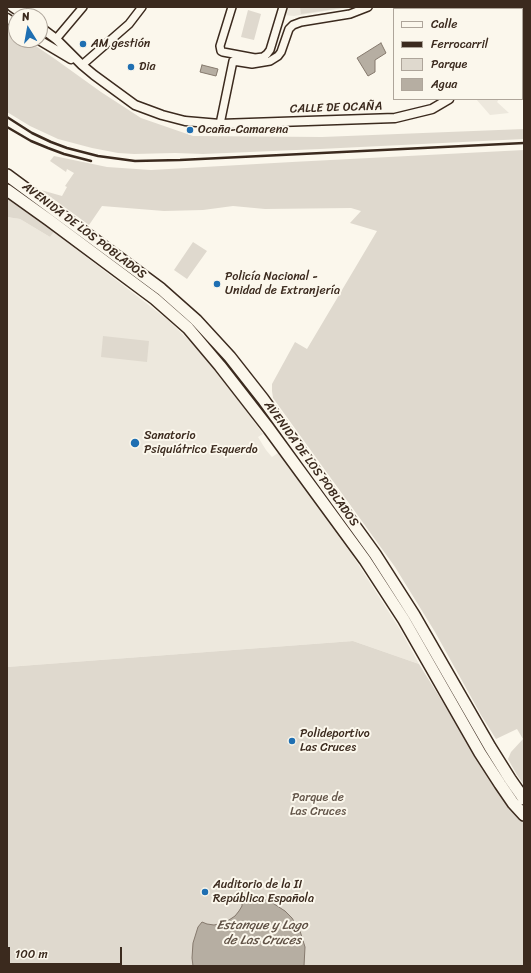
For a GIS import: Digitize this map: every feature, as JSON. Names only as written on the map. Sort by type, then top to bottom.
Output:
[{"type":"main road","name":"AVENIDA DE LOS POBLADOS","points":[[7,175],[161,289],[196,320],[230,357],[375,554],[414,615],[493,752],[524,799]]},
{"type":"main road","name":"AVENIDA DE LOS POBLADOS","points":[[7,190],[154,299],[188,328],[220,366],[269,429],[365,560],[404,620],[480,753],[513,803],[524,816]]},
{"type":"street","points":[[56,39],[83,7]]},
{"type":"street","points":[[82,65],[129,24],[142,7]]},
{"type":"street","points":[[232,7],[220,46],[221,51],[251,61],[255,58],[263,57],[270,50],[283,7]]},
{"type":"street","points":[[220,124],[233,61],[270,61],[282,52],[289,29],[293,25],[301,22],[350,14],[368,7]]},
{"type":"street","name":"CALLE DE OCAÑA","points":[[48,33],[94,75],[135,105],[184,121],[220,124],[395,118],[432,109],[447,100]]},
{"type":"street","name":"CALLE DE OCAÑA","points":[[48,45],[82,65]]},
{"type":"shaded area","points":[[287,7],[352,7],[294,16],[284,15]]},
{"type":"shaded area","points":[[477,100],[498,100],[497,102],[509,113],[490,115]]},
{"type":"shaded area","name":"Sanatorio Psiquiátrico Esquerdo","points":[[7,217],[20,219],[50,237],[54,232],[168,320],[206,357],[263,434],[258,437],[266,450],[272,457],[278,453],[351,553],[401,631],[419,664],[353,641],[7,667]]},
{"type":"green space","points":[[300,7],[348,7],[301,14]]},
{"type":"green space","points":[[248,10],[261,14],[254,40],[241,37]]},
{"type":"green space","points":[[7,26],[8,48],[39,48],[141,118],[193,136],[322,137],[524,129],[524,139],[203,154],[134,154],[118,153],[92,148],[58,139],[30,126],[7,112]]},
{"type":"green space","points":[[524,150],[524,785],[508,759],[511,752],[523,739],[517,729],[496,739],[435,632],[395,567],[273,398],[272,384],[295,342],[307,349],[377,231],[350,223],[361,211],[351,208],[265,209],[233,206],[203,210],[164,211],[102,206],[89,225],[41,190],[62,196],[67,187],[65,186],[74,173],[67,169],[66,172],[50,161],[54,156],[107,167],[151,170]]},
{"type":"green space","points":[[7,198],[54,232],[50,237],[20,219],[7,217]]},
{"type":"green space","points":[[193,242],[207,251],[187,279],[174,270]]},
{"type":"green space","points":[[103,336],[149,341],[147,362],[101,357]]},
{"type":"green space","name":"Parque de Las Cruces","points":[[353,641],[419,664],[506,804],[524,822],[524,966],[7,966],[7,667]]},
{"type":"water","points":[[381,43],[386,53],[375,60],[375,72],[368,76],[357,58]]},
{"type":"water","points":[[202,65],[218,69],[216,76],[200,72]]},
{"type":"water","name":"Estanque y Lago de Las Cruces","points":[[249,897],[264,899],[271,902],[285,911],[292,918],[300,931],[305,947],[304,966],[193,966],[193,943],[198,927],[202,922],[214,925],[229,920],[235,916],[242,906],[242,898]]},
{"type":"railway","points":[[7,117],[32,133],[67,148],[98,156],[135,161],[524,143]]},
{"type":"railway","points":[[7,127],[31,141],[48,148],[91,161]]},
{"type":"place","name":"AM gestión","points":[[83,44]]},
{"type":"place","name":"Dia","points":[[131,67]]},
{"type":"place","name":"Ocaña-Camarena","points":[[190,130]]},
{"type":"place","name":"Policía Nacional - Unidad de Extranjería","points":[[217,284]]},
{"type":"place","name":"Sanatorio Psiquiátrico Esquerdo","points":[[135,443]]},
{"type":"place","name":"Polideportivo Las Cruces","points":[[292,741]]},
{"type":"place","name":"Auditorio de la II República Española","points":[[205,892]]}]
